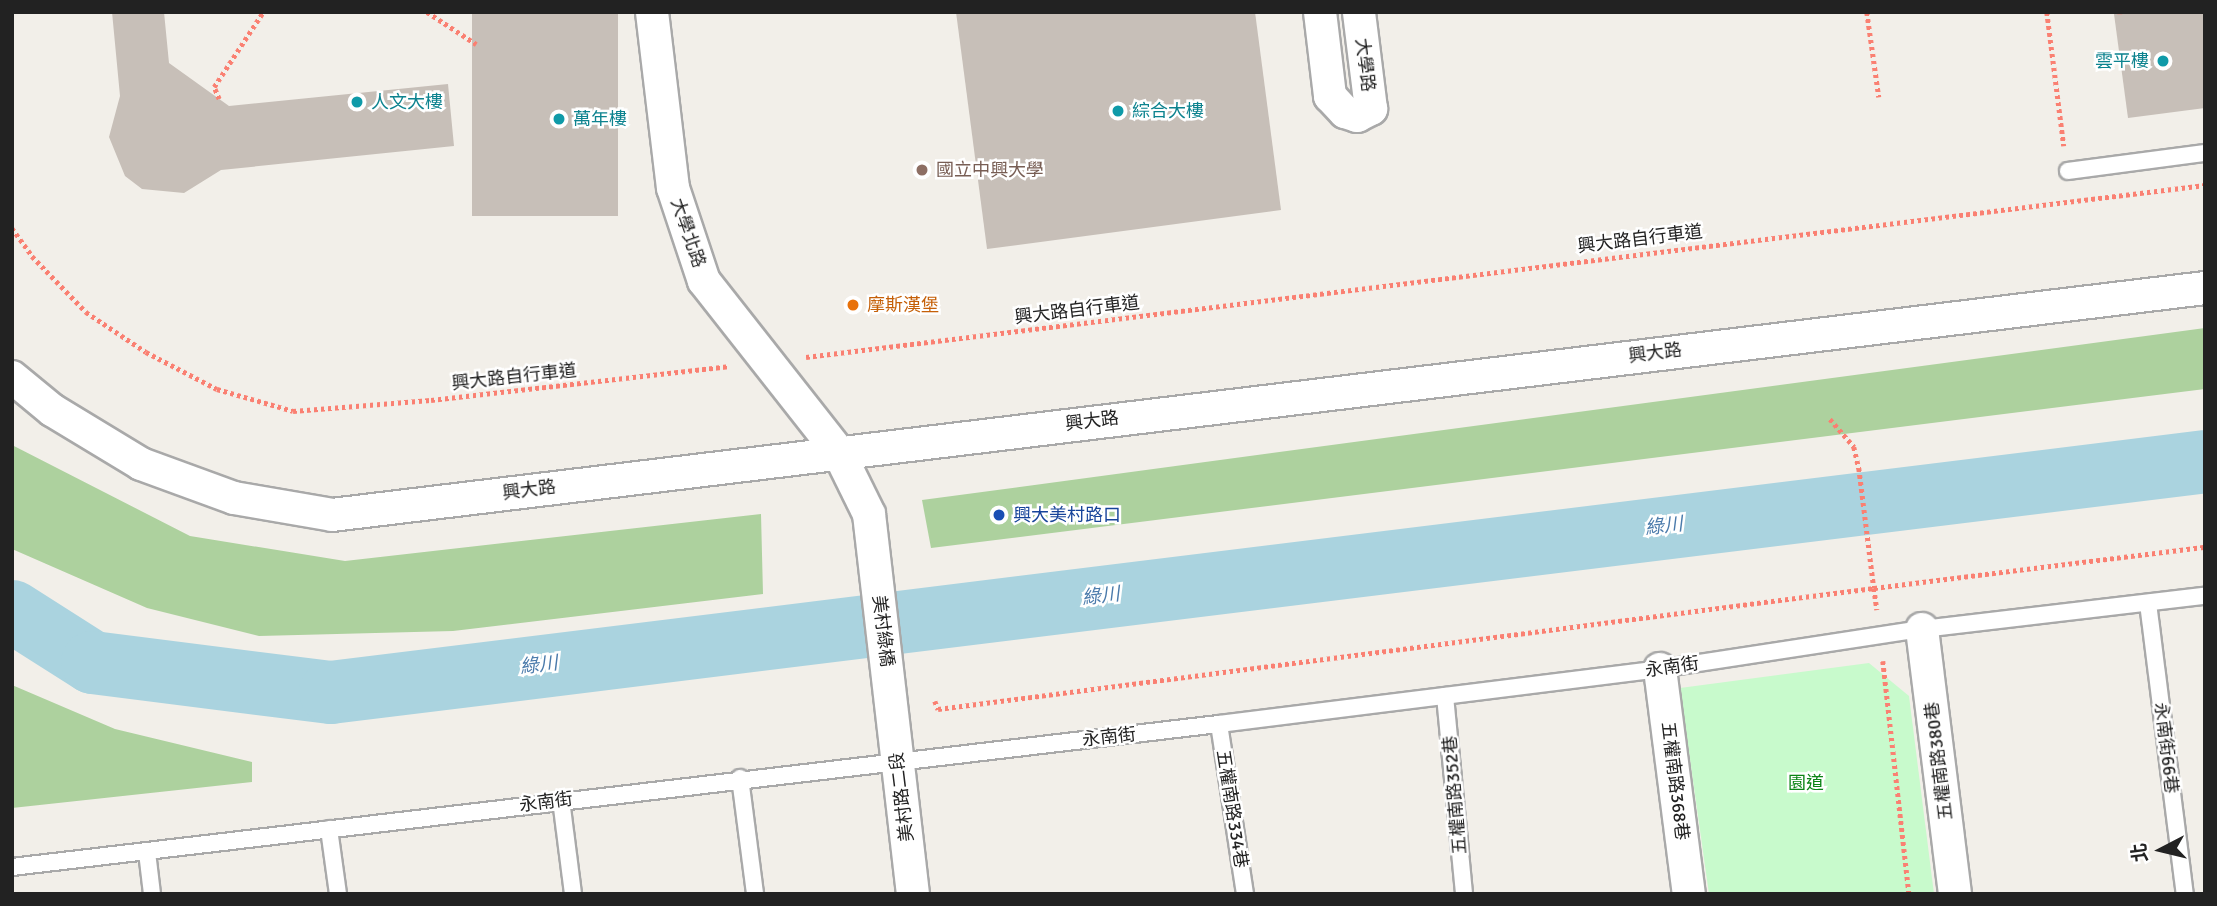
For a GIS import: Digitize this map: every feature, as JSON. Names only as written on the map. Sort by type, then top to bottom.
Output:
[{"type":"street","name":"大學北路","points":[[652,12],[673,188],[704,281],[838,451]]},
{"type":"street","name":"大學路","points":[[1320,12],[1330,96],[1345,112],[1357,116],[1371,109],[1359,12]]},
{"type":"street","name":"興大路","points":[[12,377],[63,417],[141,464],[234,498],[332,515],[838,451],[2205,288]]},
{"type":"street","name":"美村綠橋","points":[[838,451],[869,514],[892,701]]},
{"type":"street","name":"五權南路380巷","points":[[1922,629],[1955,894]]},
{"type":"street","name":"五權南路368巷","points":[[1660,669],[1689,894]]},
{"type":"street","name":"美村路二段","points":[[892,701],[913,894]]},
{"type":"lane","points":[[2068,171],[2205,153]]},
{"type":"lane","name":"永南街","points":[[12,867],[740,778],[1219,724],[1660,669],[1922,629],[2205,596]]},
{"type":"lane","name":"永南街66巷","points":[[2148,603],[2185,894]]},
{"type":"lane","name":"五權南路352巷","points":[[1445,696],[1464,894]]},
{"type":"lane","name":"五權南路334巷","points":[[1219,724],[1245,894]]},
{"type":"lane","points":[[740,778],[755,894]]},
{"type":"lane","points":[[561,800],[573,894]]},
{"type":"lane","points":[[329,829],[338,894]]},
{"type":"lane","points":[[147,852],[152,894]]},
{"type":"path","points":[[219,99],[215,87],[262,12]]},
{"type":"path","points":[[427,12],[476,44]]},
{"type":"path","points":[[1867,12],[1879,97]]},
{"type":"path","points":[[2047,12],[2068,171]]},
{"type":"path","name":"興大路自行車道","points":[[12,228],[32,256],[86,312],[146,352],[217,390],[293,411],[431,400],[766,362],[2205,185]]},
{"type":"path","points":[[1830,419],[1854,447],[1860,468],[1874,587],[2205,547]]},
{"type":"green space","points":[[2205,328],[2205,389],[931,548],[922,500]]},
{"type":"green space","points":[[12,445],[190,536],[345,561],[761,514],[763,594],[453,631],[259,636],[147,608],[12,549]]},
{"type":"green space","name":"園道","points":[[1869,663],[1909,696],[1934,894],[1709,894],[1680,688]]},
{"type":"green space","points":[[12,685],[115,729],[252,762],[252,782],[12,808]]},
{"type":"building","name":"人文大樓","points":[[112,12],[164,12],[169,63],[229,106],[448,84],[454,146],[221,170],[184,193],[142,189],[125,176],[109,137],[120,96]]},
{"type":"building","name":"萬年樓","points":[[472,12],[618,12],[618,216],[472,216]]},
{"type":"building","name":"綜合大樓","points":[[956,12],[1255,12],[1281,210],[987,249]]},
{"type":"building","name":"雲平樓","points":[[2205,12],[2205,108],[2128,118],[2114,14]]},
{"type":"waterway","name":"綠川","points":[[12,611],[92,662],[330,692],[2205,461]]},
{"type":"place","name":"雲平樓","points":[[2163,61]]},
{"type":"place","name":"人文大樓","points":[[357,102]]},
{"type":"place","name":"綜合大樓","points":[[1118,111]]},
{"type":"place","name":"萬年樓","points":[[559,119]]},
{"type":"place","name":"國立中興大學","points":[[922,170]]},
{"type":"place","name":"摩斯漢堡","points":[[853,305]]},
{"type":"place","name":"興大美村路口","points":[[999,515]]}]
